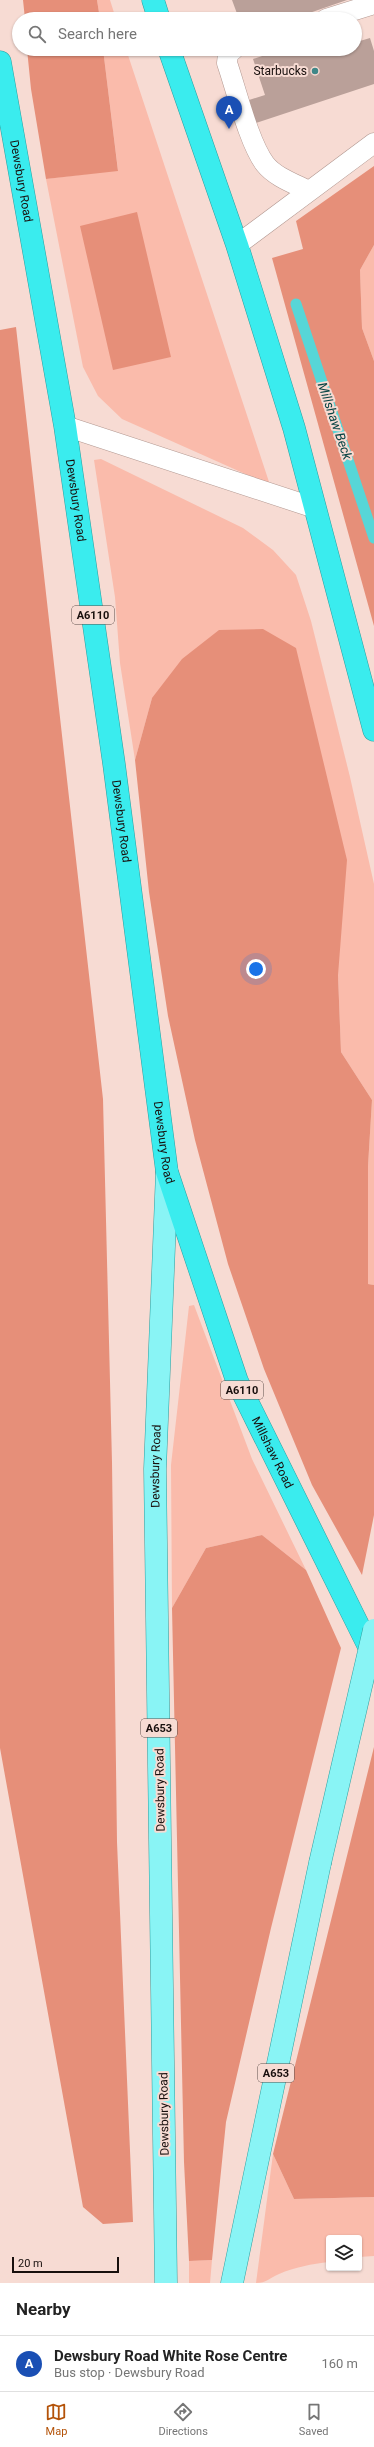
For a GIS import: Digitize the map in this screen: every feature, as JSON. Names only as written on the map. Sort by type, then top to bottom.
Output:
[{"type":"highway","points":[[153,0],[157,12]]},
{"type":"highway","points":[[171,56],[211,177],[237,245],[294,428],[374,730]]},
{"type":"highway","name":"Dewsbury Road","points":[[0,62],[65,426],[112,749],[167,1172]]},
{"type":"highway","name":"Millshaw Road","points":[[167,1172],[237,1381],[374,1657]]},
{"type":"main road","name":"Dewsbury Road","points":[[166,2283],[155,1469],[167,1172]]},
{"type":"main road","name":"A653","points":[[232,2283],[320,1863],[374,1630]]},
{"type":"lane","points":[[348,12],[374,4]]},
{"type":"lane","points":[[228,56],[227,63],[250,131],[265,164],[274,172],[309,191]]},
{"type":"lane","points":[[237,245],[374,143]]},
{"type":"lane","points":[[65,426],[315,508]]},
{"type":"shaded area","points":[[23,0],[97,0],[99,12],[24,12]]},
{"type":"shaded area","points":[[97,0],[110,0],[114,12],[99,12]]},
{"type":"shaded area","points":[[28,56],[104,56],[118,171],[46,179],[31,89]]},
{"type":"shaded area","points":[[104,56],[128,56],[270,485],[122,419],[98,396],[83,367],[46,179],[118,170]]},
{"type":"shaded area","points":[[374,166],[374,245],[360,270],[362,328],[374,361],[374,626],[272,258],[303,249],[296,221]]},
{"type":"shaded area","points":[[137,212],[171,357],[113,370],[80,226]]},
{"type":"shaded area","points":[[374,245],[374,361],[362,328],[360,270]]},
{"type":"shaded area","points":[[16,327],[103,1099],[112,1462],[117,1842],[133,2222],[103,2224],[83,2207],[0,1748],[0,330]]},
{"type":"shaded area","points":[[101,459],[243,528],[273,550],[296,575],[311,621],[350,777],[374,884],[374,1285],[368,1284],[368,1166],[372,1100],[341,1052],[338,975],[152,698],[135,760],[120,663],[115,597],[94,460]]},
{"type":"shaded area","points":[[263,629],[296,648],[347,860],[338,975],[341,1052],[372,1100],[368,1166],[368,1284],[374,1285],[374,1515],[362,1575],[312,1485],[264,1369],[228,1264],[195,1140],[168,1016],[149,892],[135,760],[152,698],[182,659],[219,630]]},
{"type":"shaded area","points":[[194,1305],[252,1459],[306,1570],[262,1535],[206,1548],[172,1608],[171,1465],[189,1306]]},
{"type":"shaded area","points":[[262,1535],[306,1570],[341,1648],[271,1928],[226,2122],[212,2260],[189,2261],[184,2162],[172,1608],[206,1548]]},
{"type":"shaded area","points":[[374,1747],[374,2197],[294,2199],[273,2154]]},
{"type":"shaded area","points":[[273,2154],[294,2199],[374,2197],[374,2256],[362,2257],[362,2235],[326,2235],[326,2262],[297,2268],[279,2274],[265,2281],[256,2283]]},
{"type":"shaded area","points":[[212,2260],[210,2283],[189,2283],[189,2261]]},
{"type":"building","points":[[232,0],[347,0],[312,12],[236,12]]},
{"type":"building","name":"Starbucks","points":[[370,38],[374,51],[374,84],[256,123],[249,100],[265,95],[253,59],[262,56],[362,56],[362,40]]},
{"type":"waterway","name":"Millshaw Beck","points":[[296,304],[374,538]]},
{"type":"place","name":"Starbucks","points":[[315,71]]},
{"type":"place","name":"Dewsbury Road White Rose Centre","points":[[229,129]]}]
